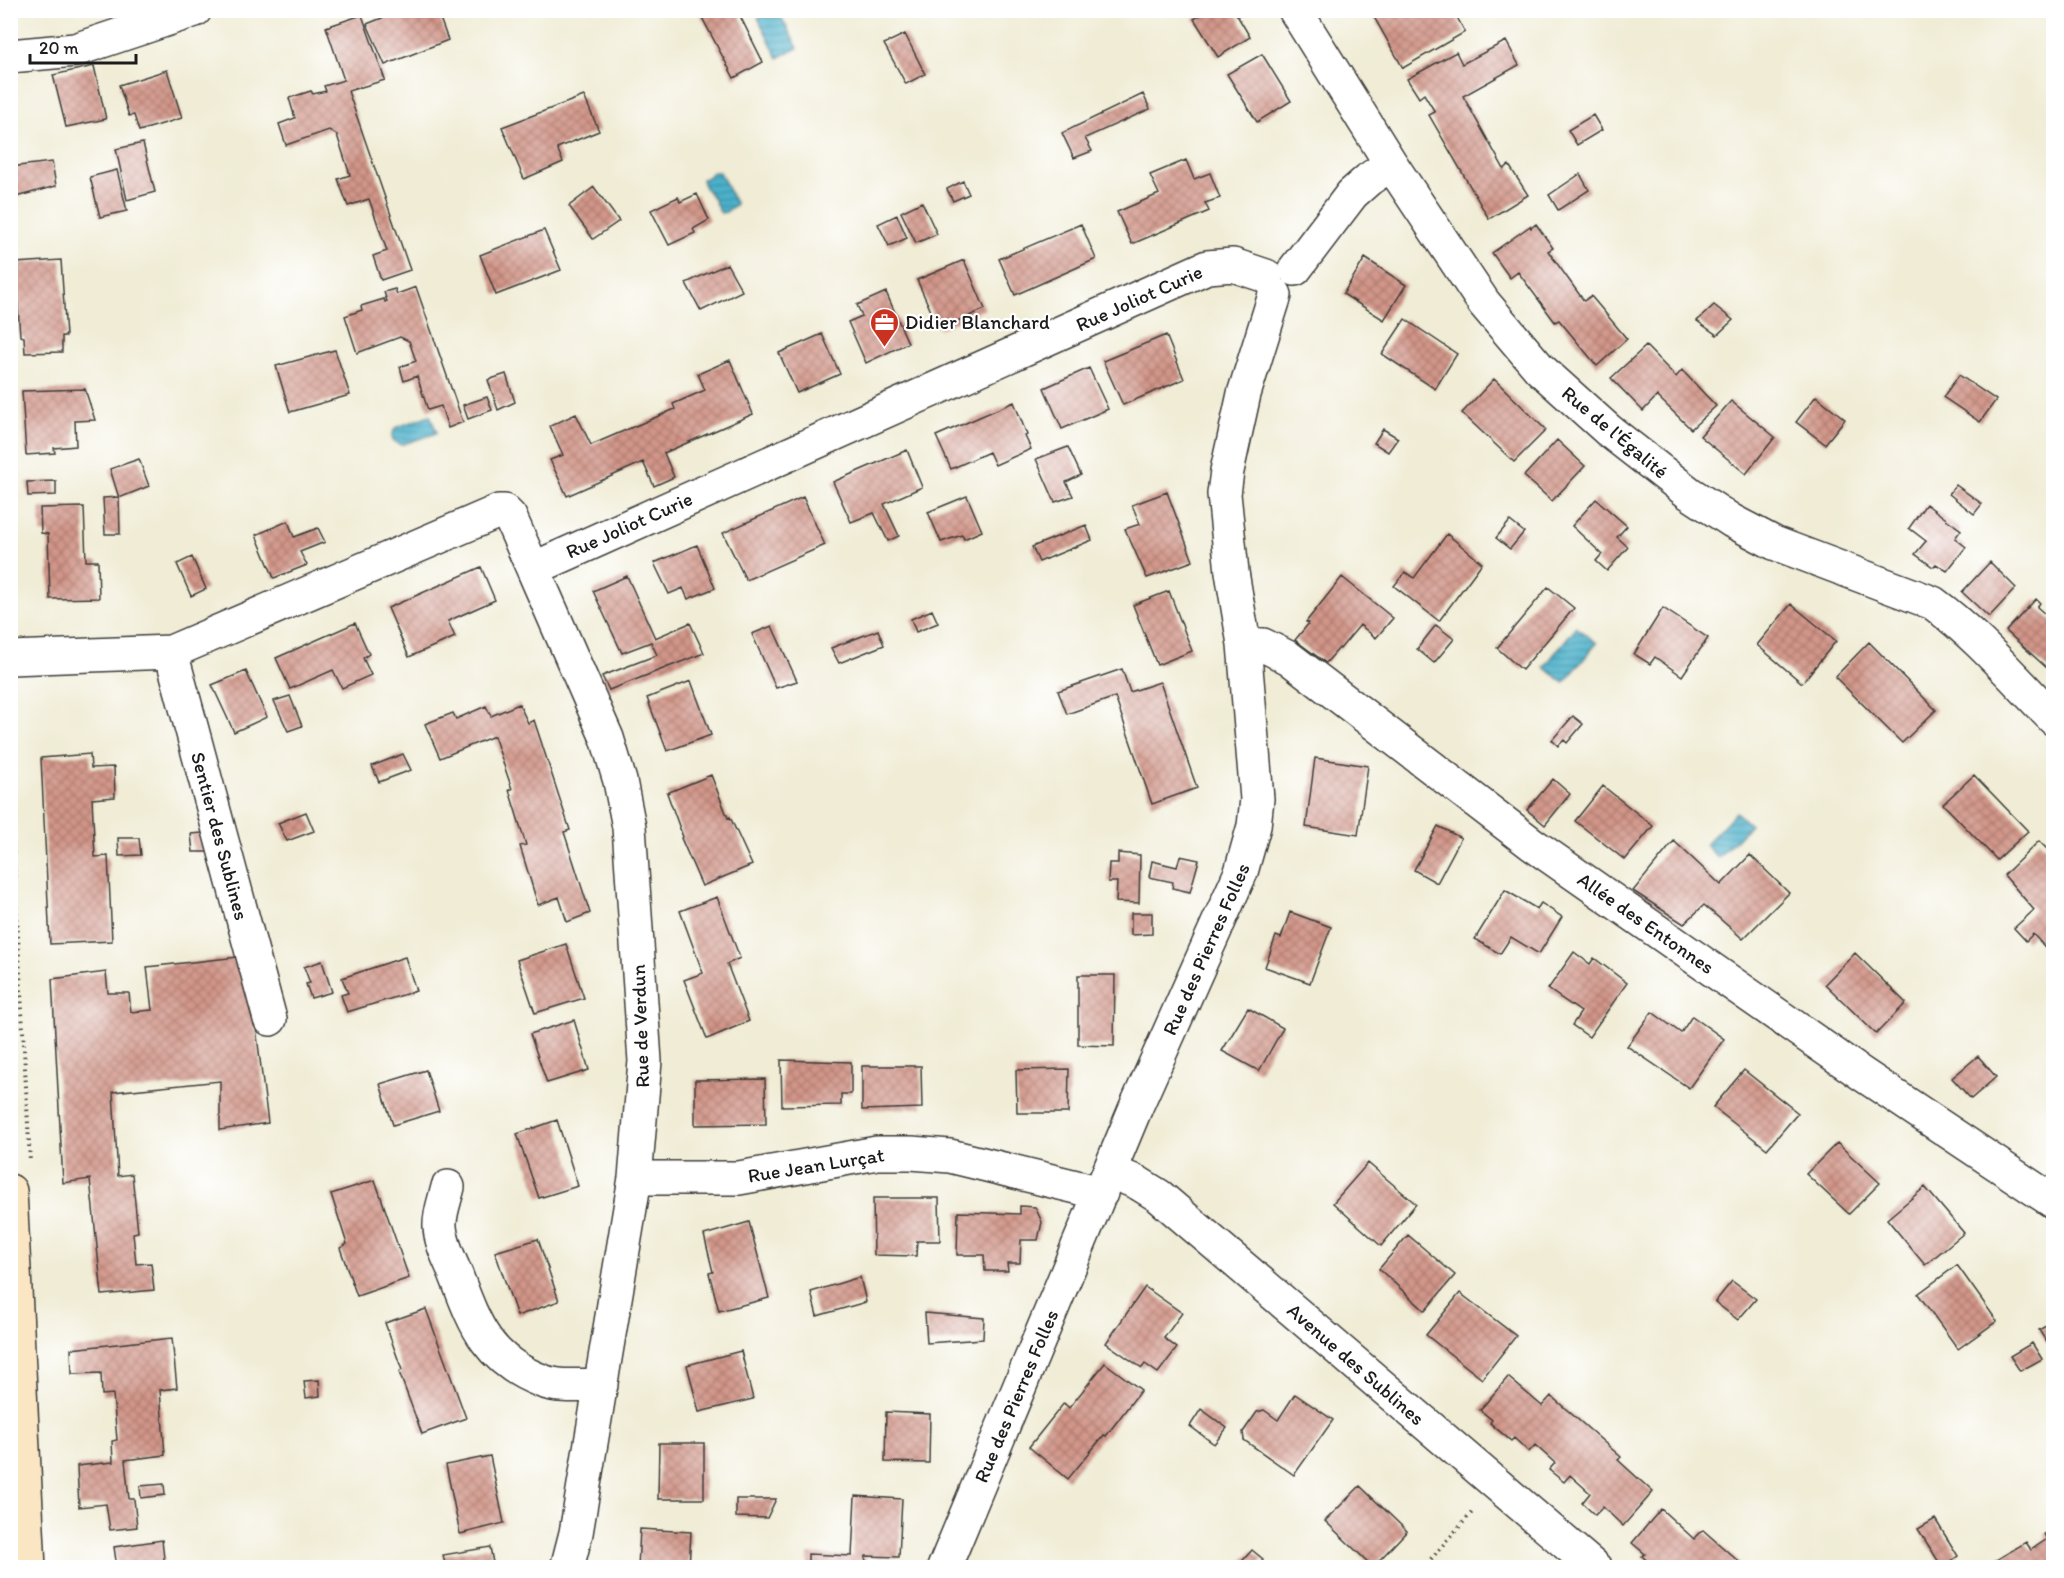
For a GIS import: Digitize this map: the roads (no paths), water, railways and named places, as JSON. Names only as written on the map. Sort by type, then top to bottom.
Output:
[{"type":"main road","points":[[10,1191],[28,1568]]},
{"type":"street","points":[[10,56],[75,50],[195,10]]},
{"type":"street","name":"Rue de l'Égalité","points":[[1295,10],[1391,164],[1484,303],[1540,369],[1608,430],[1689,493],[1732,521],[1774,543],[1933,603],[1994,657],[2054,719]]},
{"type":"street","name":"Rue des Pierres Folles","points":[[944,1568],[1106,1182],[1241,872],[1248,850],[1257,799],[1244,644],[1232,572],[1224,494],[1227,471],[1244,394],[1279,280],[1352,194],[1391,164]]},
{"type":"street","name":"Rue Joliot Curie","points":[[532,569],[1207,267],[1233,265],[1279,280]]},
{"type":"street","points":[[10,658],[171,652],[499,511],[504,511],[510,517],[532,569]]},
{"type":"street","name":"Rue de Verdun","points":[[532,569],[607,738],[620,781],[629,827],[645,1060],[635,1178],[576,1533],[567,1568]]},
{"type":"street","name":"Allée des Entonnes","points":[[1244,644],[1263,645],[1289,658],[1532,844],[1862,1074],[2054,1202]]},
{"type":"street","name":"Sentier des Sublines","points":[[171,652],[270,1019]]},
{"type":"street","name":"Rue Jean Lurçat","points":[[635,1178],[739,1178],[878,1153],[911,1153],[950,1156],[1106,1182]]},
{"type":"street","name":"Avenue des Sublines","points":[[1106,1182],[1138,1183],[1159,1196],[1595,1568]]},
{"type":"street","points":[[448,1187],[441,1215],[440,1228],[443,1244],[473,1320],[484,1338],[505,1360],[543,1382],[557,1385],[601,1385]]},
{"type":"water","points":[[771,11],[778,11],[798,48],[778,58],[758,18]]},
{"type":"water","points":[[713,172],[719,172],[736,204],[726,212],[719,211],[703,183],[702,179]]},
{"type":"water","points":[[430,415],[437,433],[401,445],[393,441],[395,428]]},
{"type":"water","points":[[1576,627],[1597,643],[1564,683],[1544,667]]},
{"type":"water","points":[[1736,812],[1750,825],[1718,858],[1705,845]]},
{"type":"place","name":"Didier Blanchard","points":[[884,348]]}]
